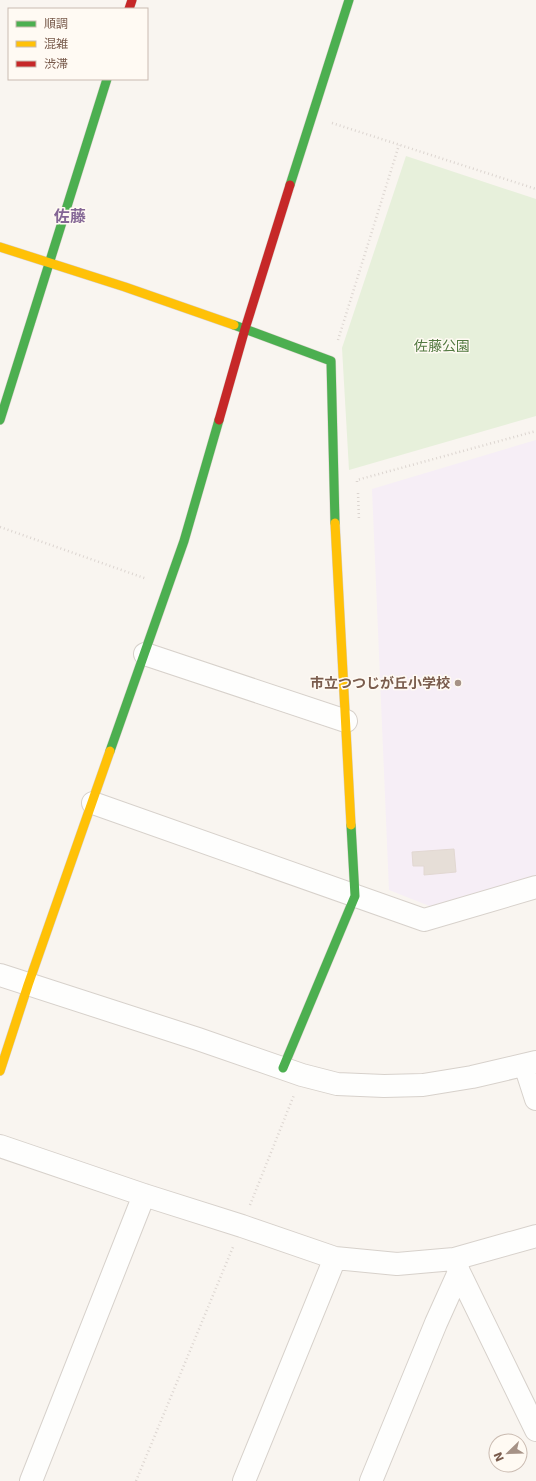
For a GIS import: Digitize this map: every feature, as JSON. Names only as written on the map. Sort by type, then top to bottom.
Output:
[{"type":"street","points":[[0,1071],[28,985],[184,541],[245,329],[349,0]]},
{"type":"street","points":[[0,420],[107,80]]},
{"type":"street","points":[[0,247],[50,262],[245,329],[331,361],[334,505],[355,896],[293,1071]]},
{"type":"street","points":[[145,654],[346,720]]},
{"type":"street","points":[[93,803],[424,920],[536,887]]},
{"type":"street","points":[[0,975],[337,1084],[384,1086],[423,1085],[472,1077],[531,1064],[536,1099]]},
{"type":"street","points":[[0,1146],[335,1258],[397,1264],[456,1265],[536,1236]]},
{"type":"street","points":[[34,1480],[144,1195]]},
{"type":"street","points":[[244,1481],[335,1258]]},
{"type":"street","points":[[456,1265],[536,1430]]},
{"type":"street","points":[[371,1481],[436,1322],[456,1265]]},
{"type":"path","points":[[312,117],[536,189]]},
{"type":"path","points":[[331,361],[399,145]]},
{"type":"path","points":[[359,528],[357,480],[536,431]]},
{"type":"path","points":[[0,527],[168,586]]},
{"type":"path","points":[[136,1481],[242,1226],[293,1071]]},
{"type":"shaded area","name":"市立つつじが丘小学校","points":[[536,440],[536,877],[432,907],[389,890],[372,489]]},
{"type":"green space","name":"佐藤公園","points":[[406,156],[536,199],[536,416],[349,470],[342,348]]},
{"type":"building","points":[[454,849],[456,872],[424,875],[424,866],[413,866],[412,852]]},
{"type":"traffic: fast","points":[[290,185],[349,0]]},
{"type":"traffic: fast","points":[[0,420],[107,80]]},
{"type":"traffic: fast","points":[[234,325],[331,361],[335,523]]},
{"type":"traffic: fast","points":[[110,751],[184,541],[219,420]]},
{"type":"traffic: fast","points":[[283,1068],[355,896],[351,825]]},
{"type":"traffic: slow","points":[[0,247],[125,287],[234,325]]},
{"type":"traffic: slow","points":[[335,523],[351,825]]},
{"type":"traffic: slow","points":[[0,1071],[28,985],[110,751]]},
{"type":"traffic: jam","points":[[129,8],[132,0]]},
{"type":"traffic: jam","points":[[219,420],[245,329],[290,185]]},
{"type":"place","name":"市立つつじが丘小学校","points":[[458,683]]},
{"type":"district","name":"佐藤","points":[[70,216]]}]
